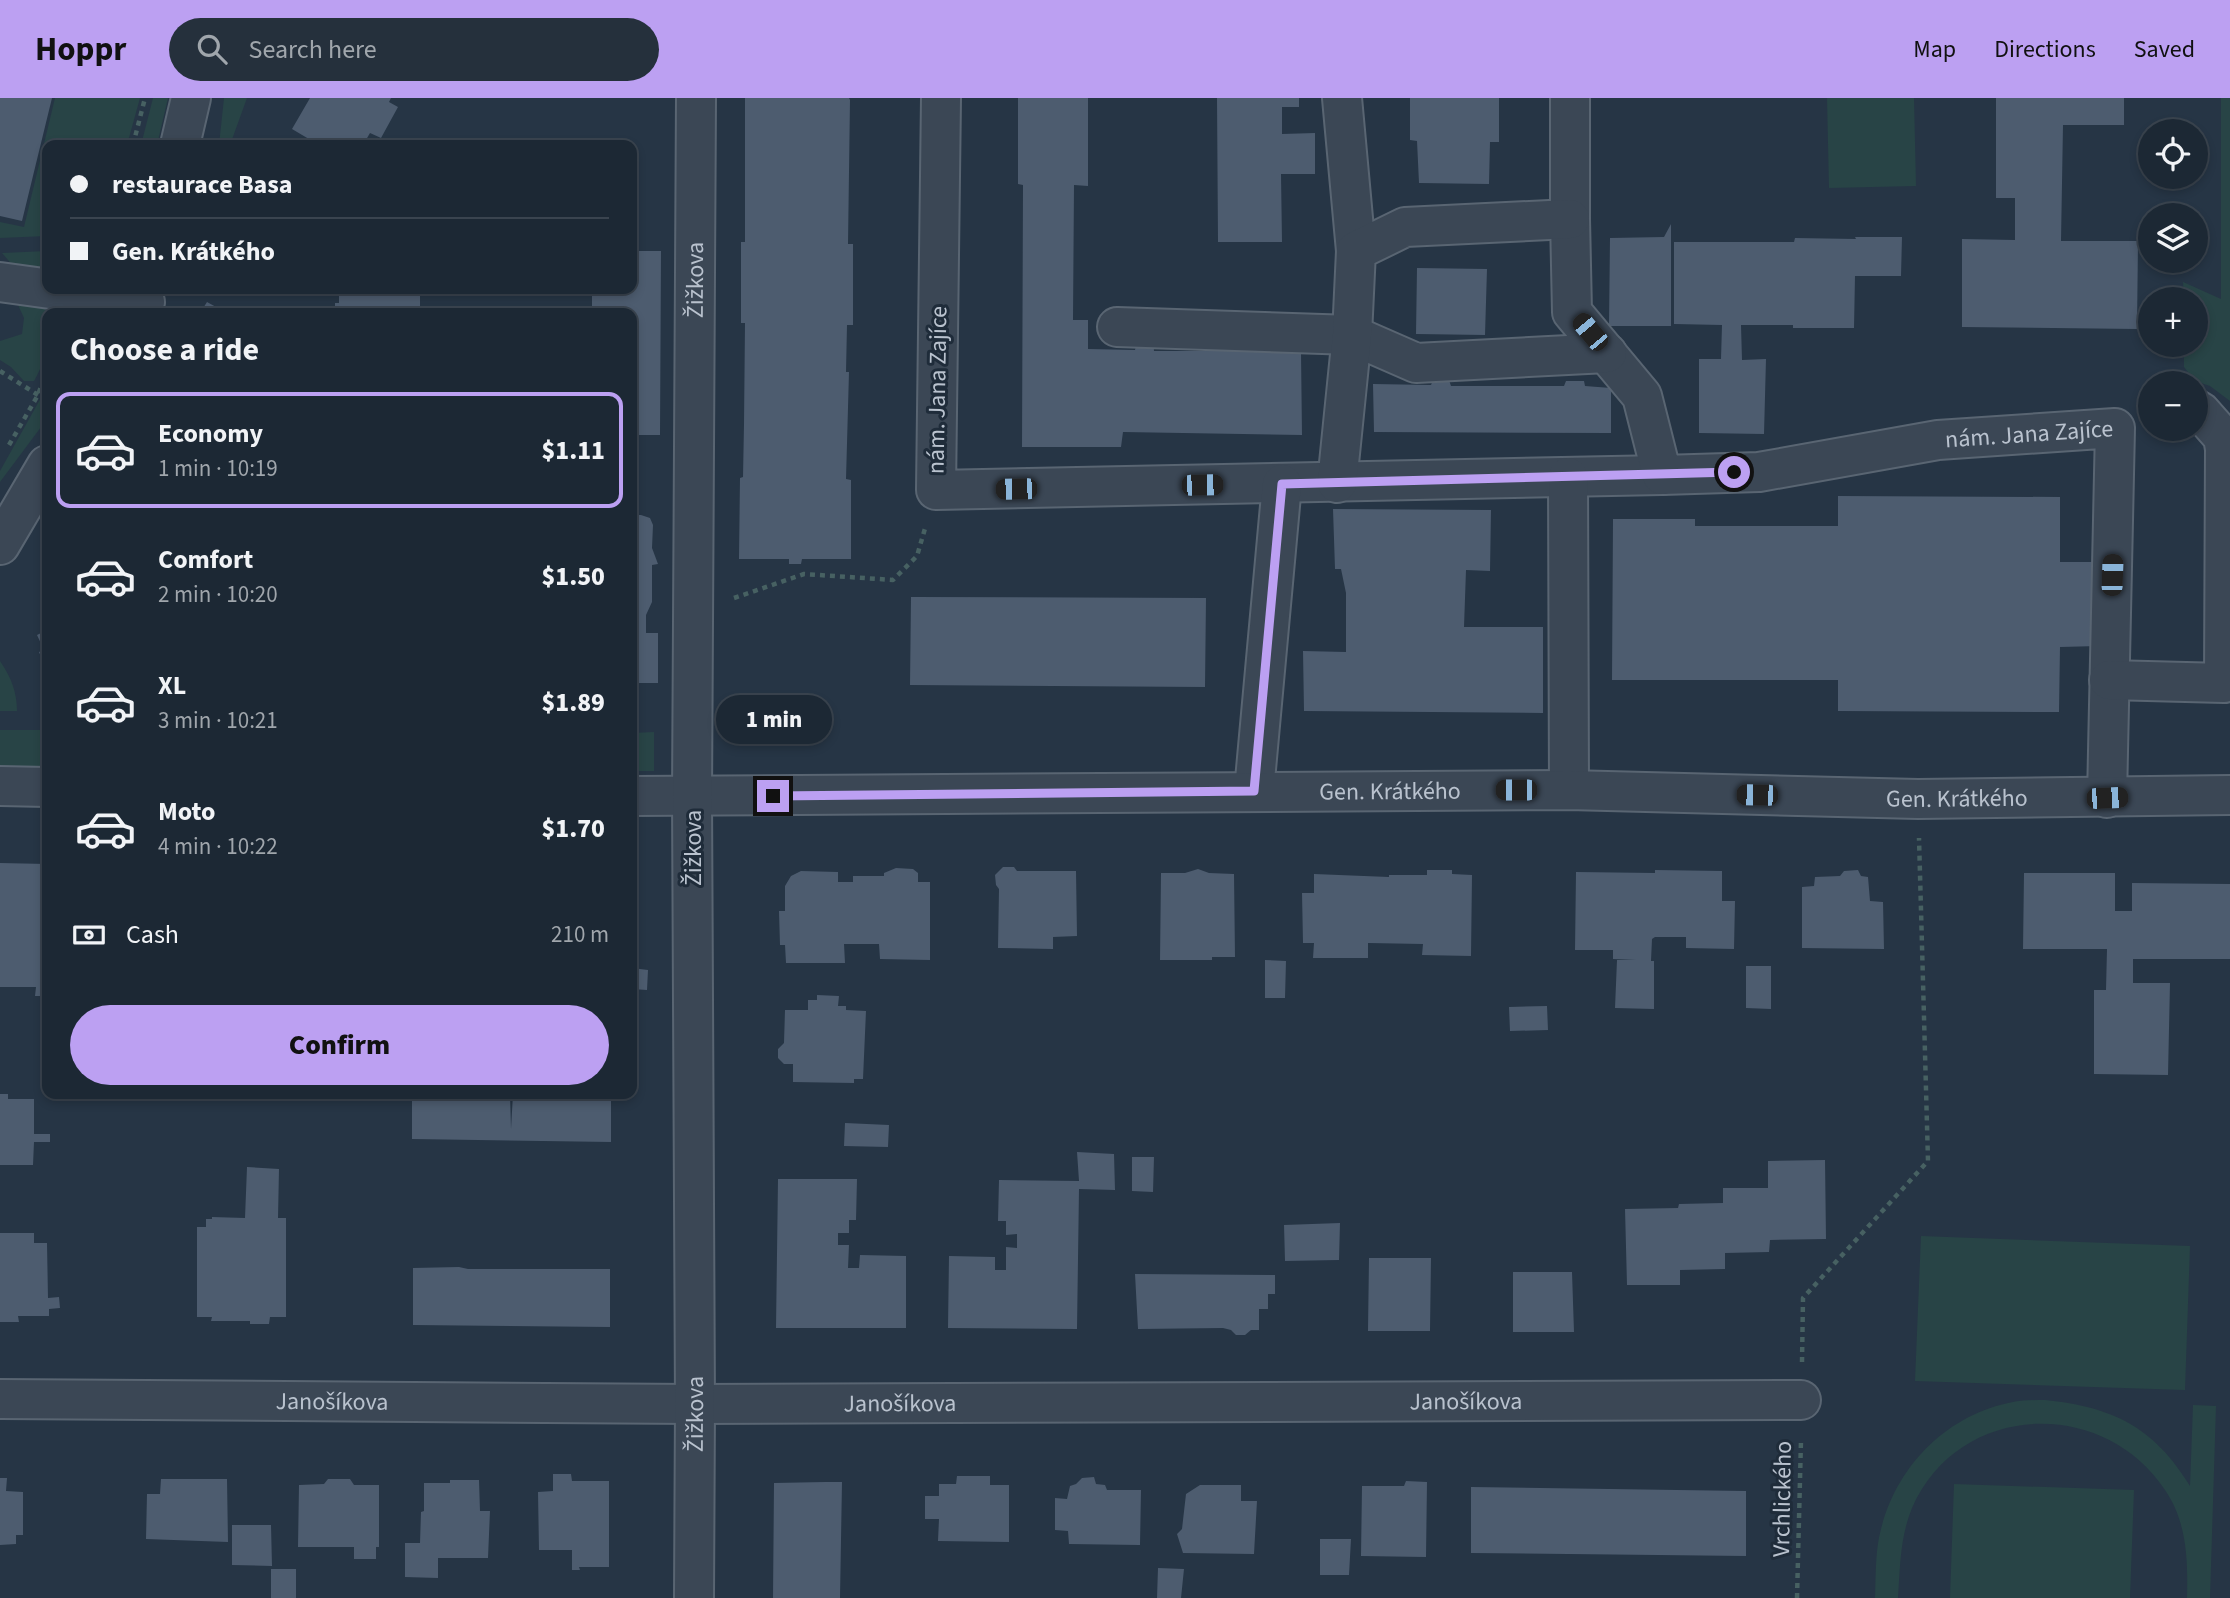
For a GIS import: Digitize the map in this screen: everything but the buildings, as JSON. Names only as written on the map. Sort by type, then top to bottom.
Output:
[{"type":"street","points":[[181,140],[191,98]]},
{"type":"street","name":"Žižkova","points":[[694,1598],[692,797],[696,98]]},
{"type":"street","name":"nám. Jana Zajíce","points":[[941,98],[936,490],[1759,472],[1938,440],[2115,428],[2107,798]]},
{"type":"street","points":[[1337,483],[1352,335],[1356,251],[1342,98]]},
{"type":"street","points":[[1570,98],[1572,312],[1642,396],[1662,475]]},
{"type":"street","points":[[1356,251],[1405,227],[1570,219]]},
{"type":"street","points":[[0,282],[42,288]]},
{"type":"street","points":[[90,294],[143,301]]},
{"type":"street","points":[[1117,327],[1352,335],[1416,363],[1607,353]]},
{"type":"street","points":[[2109,680],[2224,683],[2225,449],[2223,437],[2208,420]]},
{"type":"street","points":[[0,545],[42,474]]},
{"type":"street","points":[[1567,477],[1569,790]]},
{"type":"street","points":[[1254,791],[1282,484]]},
{"type":"street","points":[[0,786],[42,787]]},
{"type":"street","name":"Gen. Krátkého","points":[[637,796],[1569,790],[1918,799],[2230,795]]},
{"type":"street","name":"Janošíkova","points":[[0,1399],[695,1404],[1801,1400]]},
{"type":"path","points":[[134,140],[145,98]]},
{"type":"path","points":[[0,371],[38,395]]},
{"type":"path","points":[[6,450],[42,383]]},
{"type":"path","points":[[729,599],[804,575],[893,580],[918,556],[936,490]]},
{"type":"path","name":"Vrchlického","points":[[1797,1598],[1803,1298],[1928,1161],[1918,799]]},
{"type":"green space","points":[[55,98],[140,98],[128,140],[45,140]]},
{"type":"green space","points":[[153,98],[168,98],[158,140],[142,140]]},
{"type":"green space","points":[[224,98],[247,98],[232,140],[220,140]]},
{"type":"green space","points":[[1827,98],[1914,98],[1916,186],[1829,188]]},
{"type":"green space","points":[[2221,98],[2230,98],[2230,401],[2208,385],[2208,371],[2187,371],[2184,367],[2184,357],[2208,357],[2208,293],[2221,299]]},
{"type":"green space","points":[[42,152],[42,236],[0,238],[0,222],[24,227]]},
{"type":"green space","points":[[42,251],[42,271],[14,267],[2,253]]},
{"type":"green space","points":[[18,305],[45,308],[42,308],[42,364],[34,381],[24,381],[0,360],[0,341],[22,334],[24,318]]},
{"type":"green space","points":[[42,396],[42,426],[0,482],[0,471]]},
{"type":"green space","points":[[0,661],[13,685],[17,711],[0,711]]},
{"type":"green space","points":[[0,730],[42,730],[42,768],[0,768]]},
{"type":"green space","points":[[654,732],[654,771],[637,771],[637,733]]},
{"type":"green space","points":[[1921,1236],[2190,1246],[2185,1390],[1915,1381]]},
{"type":"green space","points":[[2045,1400],[2091,1408],[2129,1423],[2162,1449],[2190,1486],[2193,1405],[2216,1406],[2210,1598],[2187,1598],[2185,1542],[2178,1515],[2165,1490],[2138,1459],[2106,1438],[2070,1426],[2033,1424],[1996,1431],[1962,1447],[1934,1473],[1908,1519],[1901,1553],[1898,1598],[1875,1598],[1881,1529],[1899,1484],[1913,1464],[1929,1446],[1967,1418],[1989,1408],[2013,1402]]},
{"type":"green space","points":[[1954,1484],[2134,1490],[2130,1598],[1950,1598]]},
{"type":"route","points":[[773,796],[1254,791],[1282,484],[1734,472]]}]
